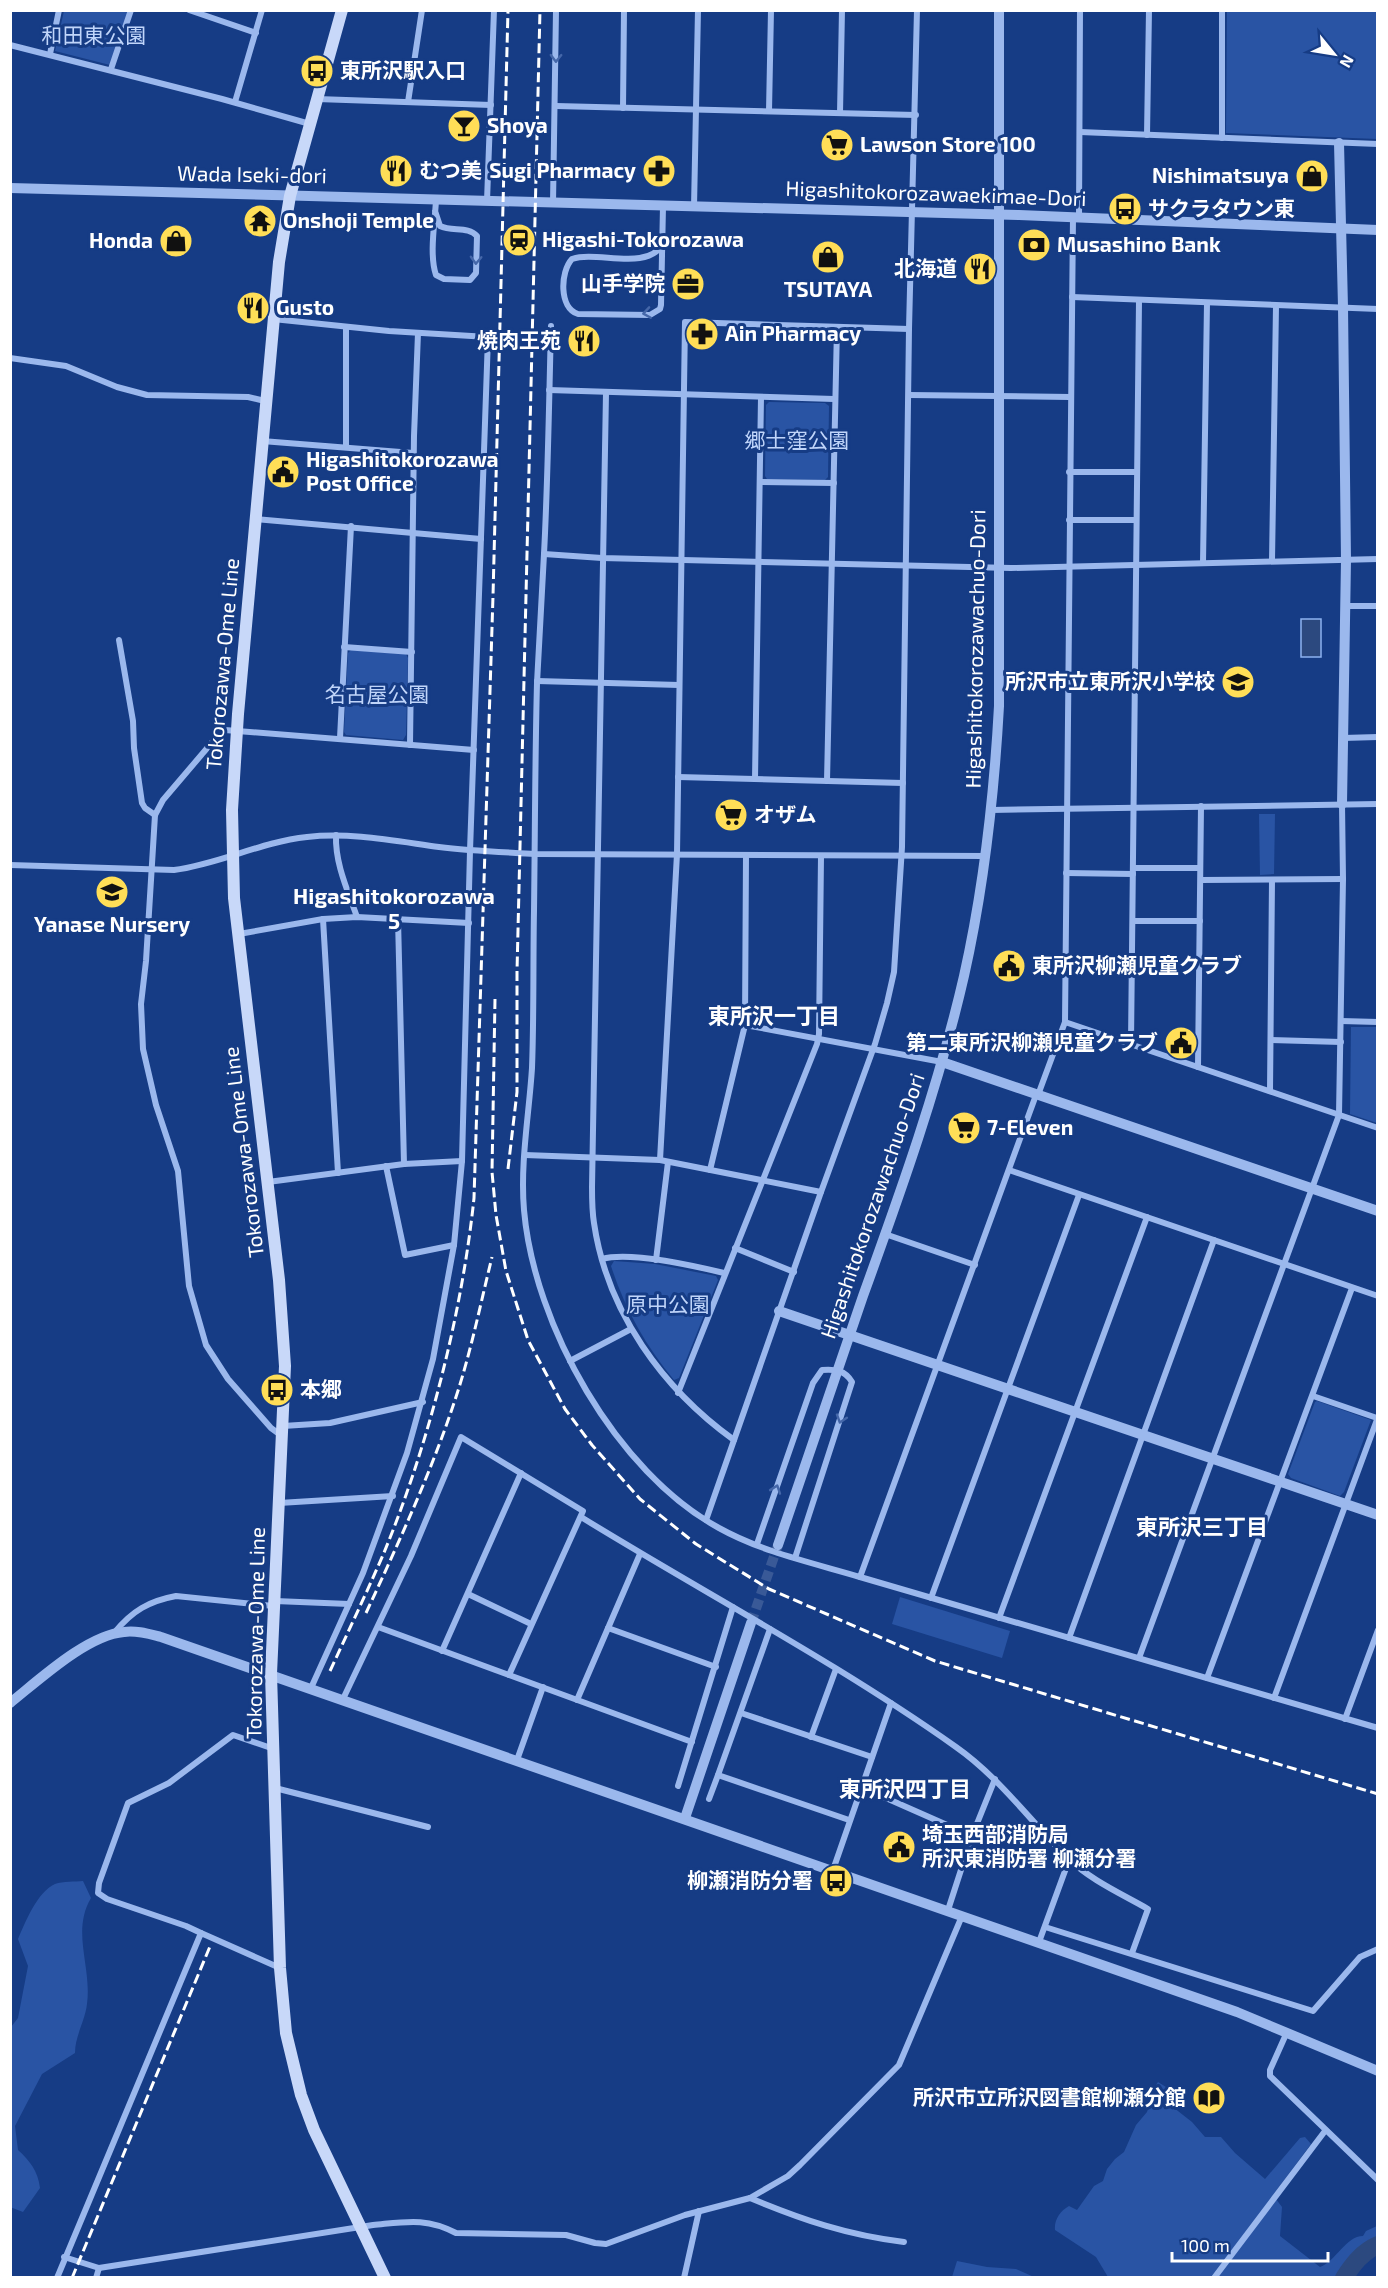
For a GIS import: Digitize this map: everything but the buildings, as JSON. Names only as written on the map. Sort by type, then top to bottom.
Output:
[{"type":"main road","name":"Tokorozawa-Ome Line","points":[[342,10],[290,196],[280,252],[237,730],[232,856],[238,934],[284,1332],[283,1431],[271,1674],[280,1968],[286,2033],[301,2095],[325,2156],[385,2277]]},
{"type":"street","points":[[50,54],[59,10]]},
{"type":"street","points":[[111,69],[131,10]]},
{"type":"street","points":[[189,10],[256,33]]},
{"type":"street","points":[[235,102],[262,10]]},
{"type":"street","points":[[408,102],[422,10]]},
{"type":"street","points":[[490,201],[494,10]]},
{"type":"street","points":[[550,203],[556,106],[556,10]]},
{"type":"street","points":[[623,108],[624,10]]},
{"type":"street","points":[[694,207],[698,10]]},
{"type":"street","points":[[769,111],[771,10]]},
{"type":"street","points":[[840,113],[842,10]]},
{"type":"street","points":[[706,1520],[820,1192],[873,1049],[894,972],[902,856],[909,329],[917,10]]},
{"type":"street","name":"Higashitokorozawachuo-Dori","points":[[778,1545],[942,1062],[964,976],[986,856],[999,706],[999,10]]},
{"type":"street","points":[[860,1577],[1065,1023],[1069,472],[1072,297],[1080,132],[1080,10]]},
{"type":"street","points":[[1148,135],[1149,10]]},
{"type":"street","points":[[1222,10],[1222,138]]},
{"type":"street","points":[[10,45],[111,69],[310,124]]},
{"type":"street","points":[[317,99],[491,105]]},
{"type":"street","points":[[556,106],[916,115]]},
{"type":"street","points":[[1080,132],[1377,144]]},
{"type":"street","points":[[1139,1658],[1339,1115],[1346,560],[1339,143]]},
{"type":"street","name":"Wada Iseki-dori","points":[[10,188],[290,196],[436,206],[490,201]]},
{"type":"street","name":"Higashitokorozawaekimae-Dori","points":[[490,201],[1076,217],[1377,230]]},
{"type":"street","points":[[436,206],[440,226],[470,231],[477,236],[476,273],[470,280],[444,279],[436,275],[434,262],[436,206]]},
{"type":"street","points":[[663,206],[663,244],[661,305],[655,314],[578,314],[570,310],[564,299],[565,271],[572,259],[645,257],[659,250],[663,244]]},
{"type":"street","points":[[1072,297],[1377,309]]},
{"type":"street","points":[[1131,1043],[1139,301]]},
{"type":"street","points":[[1203,563],[1207,303]]},
{"type":"street","points":[[1272,561],[1275,306]]},
{"type":"street","points":[[273,319],[346,327],[488,337],[462,1161],[454,1245],[423,1402],[393,1496],[349,1604],[311,1688]]},
{"type":"street","points":[[660,1160],[677,854],[685,322],[909,329]]},
{"type":"street","points":[[551,326],[544,554],[537,681],[532,1066],[525,1155],[524,1207],[533,1269],[543,1300],[570,1361],[613,1430],[653,1479],[678,1500],[727,1532],[795,1558],[1377,1728]]},
{"type":"street","points":[[346,327],[346,447]]},
{"type":"street","points":[[827,781],[837,327]]},
{"type":"street","points":[[410,745],[413,453],[418,333]]},
{"type":"street","points":[[10,358],[66,366],[117,387],[147,395],[248,397],[265,401]]},
{"type":"street","points":[[549,390],[834,399]]},
{"type":"street","points":[[606,393],[592,1158],[594,1223],[602,1259],[616,1300],[649,1357],[694,1409],[735,1440]]},
{"type":"street","points":[[909,395],[1071,397]]},
{"type":"street","points":[[755,779],[761,397]]},
{"type":"street","points":[[262,441],[413,453]]},
{"type":"street","points":[[1069,472],[1137,472]]},
{"type":"street","points":[[761,482],[834,483]]},
{"type":"street","points":[[255,519],[480,538]]},
{"type":"street","points":[[1069,520],[1136,520]]},
{"type":"street","points":[[340,738],[351,526]]},
{"type":"street","points":[[544,554],[602,558],[999,567],[1377,559]]},
{"type":"street","points":[[1345,606],[1377,606]]},
{"type":"street","points":[[119,640],[134,721],[134,748],[142,803],[155,815]]},
{"type":"street","points":[[345,647],[412,652]]},
{"type":"street","points":[[537,681],[680,685]]},
{"type":"street","points":[[423,1402],[330,1423],[283,1431],[271,1428],[228,1379],[206,1345],[189,1286],[178,1171],[156,1105],[143,1048],[141,1004],[155,815],[163,800],[220,732],[225,730],[474,750]]},
{"type":"street","points":[[1343,738],[1377,736]]},
{"type":"street","points":[[678,777],[903,783]]},
{"type":"street","points":[[991,810],[1377,804]]},
{"type":"street","points":[[1198,1067],[1201,806]]},
{"type":"street","points":[[336,835],[342,874],[357,917]]},
{"type":"street","points":[[10,865],[174,870],[232,856],[267,844],[306,837],[336,835],[470,851],[535,854],[986,856]]},
{"type":"street","points":[[710,1170],[745,1025],[746,855]]},
{"type":"street","points":[[678,1393],[818,1039],[821,856]]},
{"type":"street","points":[[1066,873],[1200,868]]},
{"type":"street","points":[[1201,880],[1343,879]]},
{"type":"street","points":[[1270,1091],[1272,880]]},
{"type":"street","points":[[238,934],[323,919],[357,917],[469,923]]},
{"type":"street","points":[[323,919],[338,1173]]},
{"type":"street","points":[[398,919],[404,1164]]},
{"type":"street","points":[[1133,921],[1200,921]]},
{"type":"street","points":[[1341,1021],[1377,1022]]},
{"type":"street","points":[[1065,1023],[1131,1043],[1377,1128]]},
{"type":"street","points":[[745,1025],[942,1062],[1377,1211]]},
{"type":"street","points":[[1271,1041],[1341,1042]]},
{"type":"street","points":[[525,1155],[660,1160],[820,1192]]},
{"type":"street","points":[[268,1182],[404,1164],[462,1161]]},
{"type":"street","points":[[656,1260],[668,1162]]},
{"type":"street","points":[[386,1166],[405,1254],[454,1245]]},
{"type":"street","points":[[1009,1170],[1377,1296]]},
{"type":"street","points":[[931,1598],[1079,1195]]},
{"type":"street","points":[[999,1618],[1147,1217]]},
{"type":"street","points":[[885,1234],[975,1266]]},
{"type":"street","points":[[1069,1638],[1214,1240]]},
{"type":"street","points":[[735,1248],[794,1272]]},
{"type":"street","points":[[602,1259],[623,1257],[656,1260],[724,1273]]},
{"type":"street","points":[[1207,1678],[1352,1288]]},
{"type":"street","points":[[779,1311],[1377,1515]]},
{"type":"street","points":[[570,1361],[631,1329]]},
{"type":"street","points":[[757,1544],[813,1383],[822,1370],[837,1370],[849,1377],[852,1382],[795,1558]]},
{"type":"street","points":[[1274,1698],[1377,1417],[1312,1396]]},
{"type":"street","points":[[344,1699],[429,1515],[461,1437],[583,1511],[509,1675]]},
{"type":"street","points":[[442,1651],[521,1473]]},
{"type":"street","points":[[278,1504],[393,1496]]},
{"type":"street","points":[[581,1517],[836,1669],[958,1748],[995,1779],[1069,1860],[1148,1909],[1132,1953]]},
{"type":"street","points":[[577,1700],[640,1554]]},
{"type":"street","points":[[468,1594],[531,1624]]},
{"type":"street","points":[[115,1633],[133,1612],[160,1599],[176,1596],[273,1603],[349,1604]]},
{"type":"street","points":[[678,1786],[734,1607]]},
{"type":"street","points":[[685,1818],[751,1623]]},
{"type":"street","points":[[378,1627],[692,1742]]},
{"type":"street","points":[[608,1628],[716,1667]]},
{"type":"street","points":[[709,1799],[770,1629]]},
{"type":"street","points":[[1345,1719],[1377,1630]]},
{"type":"street","points":[[10,1703],[58,1665],[98,1639],[127,1631],[161,1637],[1039,1942],[1288,2032],[1377,2071]]},
{"type":"street","points":[[811,1737],[836,1669]]},
{"type":"street","points":[[517,1760],[543,1687]]},
{"type":"street","points":[[832,1870],[891,1703]]},
{"type":"street","points":[[741,1713],[872,1757]]},
{"type":"street","points":[[274,1749],[232,1736],[169,1783],[128,1803],[99,1883],[98,1893],[107,1899],[186,1926],[280,1968]]},
{"type":"street","points":[[718,1775],[849,1820]]},
{"type":"street","points":[[948,1910],[972,1836],[995,1779]]},
{"type":"street","points":[[861,1787],[972,1836]]},
{"type":"street","points":[[275,1788],[428,1827]]},
{"type":"street","points":[[1039,1942],[1069,1860]]},
{"type":"street","points":[[64,2257],[97,2267],[418,2220],[442,2225],[456,2233],[566,2235],[606,2244],[699,2211],[750,2198],[788,2176],[899,2065],[963,1915]]},
{"type":"street","points":[[1045,1927],[1313,2011],[1360,1957],[1377,1948]]},
{"type":"street","points":[[57,2277],[201,1933]]},
{"type":"street","points":[[1288,2032],[1270,2070],[1270,2076],[1377,2180]]},
{"type":"street","points":[[1214,2277],[1325,2131]]},
{"type":"street","points":[[750,2198],[838,2231],[904,2242]]},
{"type":"street","points":[[684,2277],[699,2211]]},
{"type":"street","points":[[96,2277],[97,2267]]},
{"type":"green space","name":"和田東公園","points":[[64,11],[129,11],[110,65],[55,51]]},
{"type":"green space","points":[[1227,11],[1377,11],[1377,139],[1226,133]]},
{"type":"green space","name":"郷士窪公園","points":[[769,402],[825,403],[829,406],[828,477],[825,480],[767,479],[765,476],[766,405]]},
{"type":"green space","name":"名古屋公園","points":[[351,650],[406,654],[408,658],[406,735],[403,740],[346,735],[344,732],[348,653]]},
{"type":"green space","points":[[1259,814],[1275,814],[1274,874],[1260,875]]},
{"type":"green space","points":[[1351,1027],[1377,1027],[1377,1123],[1350,1114]]},
{"type":"green space","name":"原中公園","points":[[614,1261],[655,1264],[716,1276],[718,1280],[679,1378],[674,1380],[629,1312],[611,1266]]},
{"type":"green space","points":[[1317,1401],[1371,1420],[1344,1492],[1340,1496],[1291,1478],[1288,1474]]},
{"type":"green space","points":[[900,1597],[1010,1631],[1002,1658],[892,1624]]},
{"type":"green space","points":[[83,1881],[91,1898],[85,1911],[82,1936],[88,1990],[86,2010],[75,2053],[42,2074],[15,2126],[18,2150],[33,2167],[40,2188],[23,2212],[10,2207],[11,2027],[18,2018],[28,1966],[18,1939],[32,1909],[49,1888],[58,1883]]},
{"type":"green space","points":[[1158,2082],[1166,2087],[1169,2104],[1192,2122],[1205,2137],[1221,2137],[1235,2153],[1265,2179],[1300,2138],[1305,2137],[1311,2144],[1273,2195],[1282,2207],[1280,2236],[1320,2267],[1331,2260],[1351,2240],[1363,2236],[1366,2231],[1377,2226],[1377,2250],[1367,2255],[1354,2277],[1108,2277],[1096,2257],[1055,2230],[1060,2213],[1069,2206],[1077,2210],[1094,2186],[1103,2181],[1107,2169],[1115,2159],[1124,2152],[1136,2125],[1147,2112]]},
{"type":"green space","points":[[957,2261],[987,2267],[1016,2269],[1034,2277],[952,2277]]},
{"type":"shaded area","points":[[1301,619],[1321,619],[1321,657],[1301,657]]},
{"type":"waterway","points":[[1344,2278],[1358,2259],[1378,2245]]},
{"type":"tunnel","points":[[751,1623],[778,1545]]},
{"type":"railway","points":[[330,1671],[383,1555],[415,1470],[452,1333],[474,1198],[508,10]]},
{"type":"railway","points":[[508,1169],[517,1092],[517,972],[540,10]]},
{"type":"railway","points":[[495,999],[492,1172],[496,1215],[506,1271],[528,1340],[565,1409],[592,1445],[640,1499],[696,1544],[769,1589],[935,1661],[1378,1794]]},
{"type":"railway","points":[[366,1613],[413,1509],[445,1430],[475,1331],[492,1257]]},
{"type":"railway","points":[[72,2278],[211,1944]]},
{"type":"place","name":"東所沢駅入口","points":[[317,71]]},
{"type":"place","name":"Shoya","points":[[464,126]]},
{"type":"place","name":"Lawson Store 100","points":[[837,145]]},
{"type":"place","name":"むつ美","points":[[396,171]]},
{"type":"place","name":"Sugi Pharmacy","points":[[659,171]]},
{"type":"place","name":"Nishimatsuya","points":[[1312,176]]},
{"type":"place","name":"サクラタウン東","points":[[1125,209]]},
{"type":"place","name":"Onshoji Temple","points":[[260,221]]},
{"type":"place","name":"Higashi-Tokorozawa","points":[[519,240]]},
{"type":"place","name":"Honda","points":[[176,241]]},
{"type":"place","name":"Musashino Bank","points":[[1034,245]]},
{"type":"place","name":"TSUTAYA","points":[[828,257]]},
{"type":"place","name":"北海道","points":[[980,269]]},
{"type":"place","name":"山手学院","points":[[688,284]]},
{"type":"place","name":"Gusto","points":[[253,308]]},
{"type":"place","name":"Ain Pharmacy","points":[[702,334]]},
{"type":"place","name":"焼肉王苑","points":[[584,341]]},
{"type":"place","name":"Higashitokorozawa Post Office","points":[[283,472]]},
{"type":"place","name":"所沢市立東所沢小学校","points":[[1238,682]]},
{"type":"place","name":"オザム","points":[[731,815]]},
{"type":"place","name":"Yanase Nursery","points":[[112,892]]},
{"type":"place","name":"東所沢柳瀬児童クラブ","points":[[1009,966]]},
{"type":"place","name":"第二東所沢柳瀬児童クラブ","points":[[1181,1043]]},
{"type":"place","name":"7-Eleven","points":[[964,1128]]},
{"type":"place","name":"本郷","points":[[277,1390]]},
{"type":"place","name":"埼玉西部消防局 所沢東消防署 柳瀬分署","points":[[899,1847]]},
{"type":"place","name":"柳瀬消防分署","points":[[836,1881]]},
{"type":"place","name":"所沢市立所沢図書館柳瀬分館","points":[[1209,2098]]},
{"type":"district","name":"Higashitokorozawa 5","points":[[394,908]]},
{"type":"district","name":"東所沢一丁目","points":[[774,1016]]},
{"type":"district","name":"東所沢三丁目","points":[[1202,1527]]},
{"type":"district","name":"東所沢四丁目","points":[[905,1789]]}]
